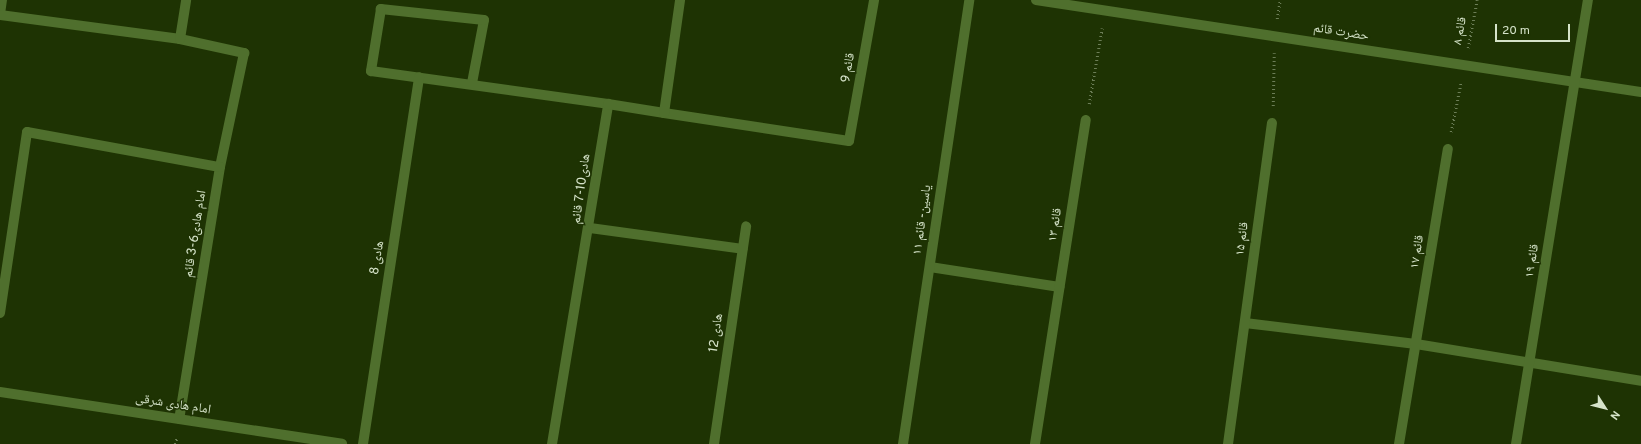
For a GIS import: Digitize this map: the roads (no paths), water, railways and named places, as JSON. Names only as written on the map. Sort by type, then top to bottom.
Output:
[{"type":"street","points":[[2,0],[0,14],[180,39],[186,0]]},
{"type":"street","points":[[472,84],[484,20],[381,9],[372,71],[419,76],[664,113],[680,0]]},
{"type":"street","name":"قائم 9","points":[[664,113],[849,141],[874,0]]},
{"type":"street","name":"یاسین- قائم ۱۱","points":[[903,444],[969,0]]},
{"type":"street","name":"حضرت قائم","points":[[1036,0],[1641,92]]},
{"type":"street","name":"قائم ۱۹","points":[[1516,444],[1588,0]]},
{"type":"street","name":"امام هادی6-3 قائم","points":[[179,419],[220,166],[244,53],[180,39]]},
{"type":"street","name":"هادی 8","points":[[363,444],[419,76]]},
{"type":"street","name":"هادی10-7 قائم","points":[[552,444],[590,228],[608,104]]},
{"type":"street","name":"قائم ۱۳","points":[[1035,444],[1086,120]]},
{"type":"street","name":"قائم ۱۵","points":[[1228,444],[1272,123]]},
{"type":"street","points":[[0,313],[27,132],[220,166]]},
{"type":"street","name":"قائم ۱۷","points":[[1399,444],[1448,148]]},
{"type":"street","name":"12 هادی","points":[[714,444],[746,226]]},
{"type":"street","points":[[590,228],[743,249]]},
{"type":"street","points":[[930,267],[1060,287]]},
{"type":"street","points":[[1245,323],[1416,344],[1641,381]]},
{"type":"street","name":"امام هادی شرقی","points":[[0,392],[342,444]]}]
